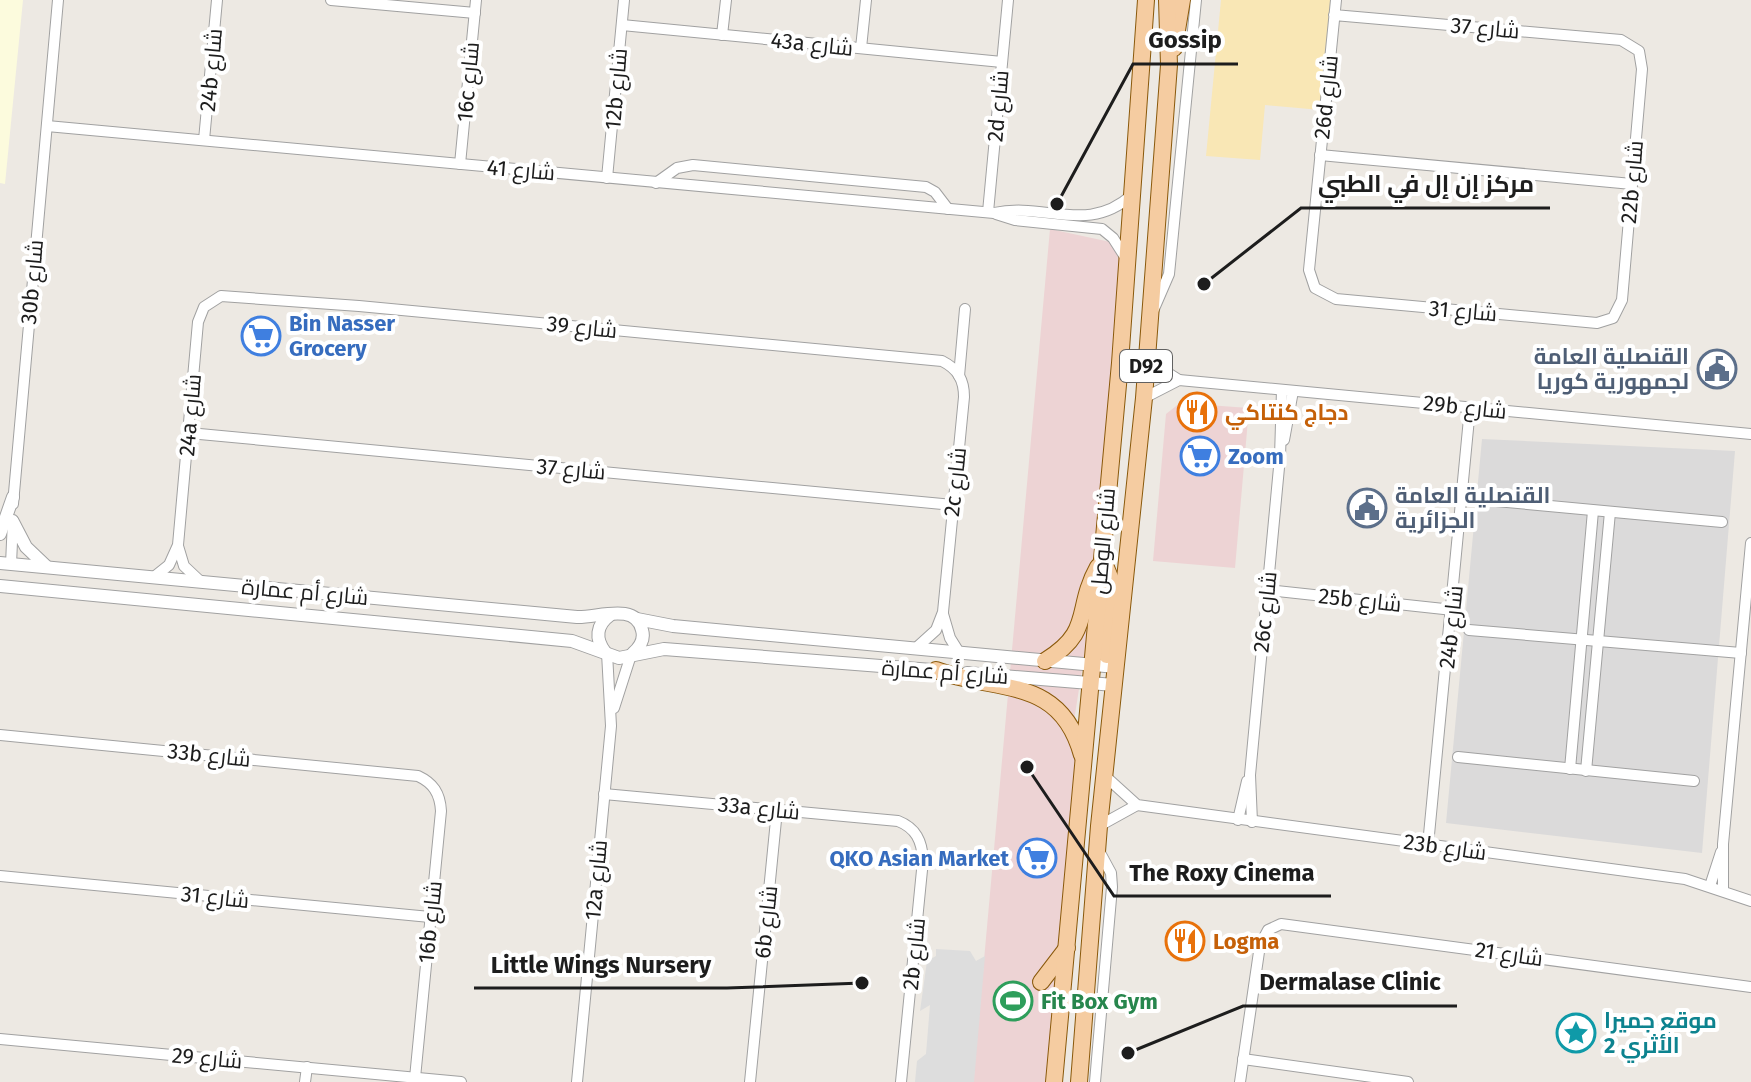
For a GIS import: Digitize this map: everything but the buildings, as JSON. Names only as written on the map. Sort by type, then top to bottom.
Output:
[{"type":"main road","name":"شارع الوصل","points":[[1054,1082],[1103,559],[1146,0]]},
{"type":"main road","name":"شارع الوصل","points":[[1079,1082],[1099,826],[1144,398],[1169,65],[1167,0]]},
{"type":"main road","name":"شارع الوصل","points":[[1169,65],[1182,0]]},
{"type":"main road","points":[[1103,559],[1113,585],[1107,655],[1117,660]]},
{"type":"main road","points":[[1045,661],[1066,647],[1077,634],[1087,589],[1103,559]]},
{"type":"main road","points":[[936,670],[964,680],[1024,689],[1043,698],[1067,722],[1084,762]]},
{"type":"main road","points":[[1041,982],[1068,946]]},
{"type":"street","name":"30b شارع","points":[[6,564],[13,522],[58,0]]},
{"type":"street","name":"24b شارع","points":[[204,140],[217,0]]},
{"type":"street","points":[[334,0],[475,13]]},
{"type":"street","name":"16c شارع","points":[[460,164],[476,0]]},
{"type":"street","name":"12b شارع","points":[[607,178],[624,0]]},
{"type":"street","points":[[722,35],[726,0]]},
{"type":"street","points":[[861,48],[866,0]]},
{"type":"street","name":"2d شارع","points":[[991,212],[1008,0]]},
{"type":"street","name":"شارع الوصل","points":[[1150,316],[1162,297],[1169,274],[1196,0]]},
{"type":"street","name":"26d شارع","points":[[1315,288],[1309,270],[1336,0]]},
{"type":"street","name":"شارع 37","points":[[1334,15],[1621,40],[1634,46]]},
{"type":"street","name":"43a شارع","points":[[622,25],[1002,62]]},
{"type":"street","name":"22b شارع","points":[[1613,318],[1622,300],[1642,63],[1634,46]]},
{"type":"street","name":"شارع 41","points":[[47,126],[991,212],[1095,217],[1114,210],[1132,195]]},
{"type":"street","points":[[1320,155],[1632,184]]},
{"type":"street","points":[[656,183],[677,168],[693,165],[922,187],[935,192],[948,209]]},
{"type":"street","name":"شارع 41","points":[[991,212],[1015,220],[1102,229],[1113,238],[1128,261]]},
{"type":"street","name":"شارع 31","points":[[1315,288],[1328,297],[1378,303],[1597,323],[1613,318]]},
{"type":"street","name":"شارع 39","points":[[221,296],[359,306],[942,361],[959,376]]},
{"type":"street","name":"24a شارع","points":[[178,545],[200,314],[209,302],[221,296]]},
{"type":"street","name":"2c شارع","points":[[960,654],[946,630],[943,612],[964,397],[959,376],[965,309]]},
{"type":"street","points":[[1147,350],[1160,368],[1179,380]]},
{"type":"street","points":[[1144,398],[1179,380]]},
{"type":"street","name":"29b شارع","points":[[1179,380],[1751,434]]},
{"type":"street","name":"26c شارع","points":[[1252,822],[1250,775],[1287,390]]},
{"type":"street","name":"24b شارع","points":[[1428,845],[1453,610],[1470,408]]},
{"type":"street","name":"شارع 37","points":[[189,433],[953,505]]},
{"type":"street","points":[[0,534],[13,497]]},
{"type":"street","points":[[1485,500],[1722,522]]},
{"type":"street","points":[[1570,769],[1593,511]]},
{"type":"street","points":[[1586,771],[1610,512]]},
{"type":"street","points":[[13,522],[26,547],[47,567]]},
{"type":"street","points":[[1723,891],[1723,846],[1751,543]]},
{"type":"street","points":[[154,577],[169,565],[178,545]]},
{"type":"street","points":[[178,545],[184,566],[201,582]]},
{"type":"street","points":[[0,574],[6,564]]},
{"type":"street","name":"شارع أم عمارة","points":[[6,564],[577,617],[610,615]]},
{"type":"street","name":"شارع أم عمارة","points":[[0,586],[572,641],[606,653]]},
{"type":"street","name":"25b شارع","points":[[1267,590],[1453,610]]},
{"type":"street","name":"2c شارع","points":[[915,649],[936,630],[943,612]]},
{"type":"street","points":[[627,613],[637,619],[643,637],[632,654],[619,658],[606,653],[598,635],[601,624],[610,615],[627,613]]},
{"type":"street","name":"شارع أم عمارة","points":[[637,619],[1045,661],[1090,674],[1114,685]]},
{"type":"street","points":[[1469,630],[1741,653]]},
{"type":"street","name":"شارع أم عمارة","points":[[632,654],[674,650],[936,670],[1090,674],[1117,660]]},
{"type":"street","name":"12a شارع","points":[[577,1082],[611,726],[606,653]]},
{"type":"street","name":"12a شارع","points":[[611,726],[632,654]]},
{"type":"street","name":"33b شارع","points":[[0,735],[418,776]]},
{"type":"street","points":[[1458,757],[1694,781]]},
{"type":"street","points":[[1099,826],[1137,805],[1119,792],[1105,775]]},
{"type":"street","name":"26c شارع","points":[[1238,820],[1250,775]]},
{"type":"street","name":"16b شارع","points":[[415,1078],[440,799],[428,781],[418,776]]},
{"type":"street","name":"33a شارع","points":[[604,794],[898,821],[912,828]]},
{"type":"street","name":"23b شارع","points":[[1137,805],[1710,886],[1751,901]]},
{"type":"street","name":"6b شارع","points":[[750,1082],[777,810]]},
{"type":"street","name":"2b شارع","points":[[901,1082],[923,860],[921,843],[912,828]]},
{"type":"street","points":[[1710,886],[1723,846]]},
{"type":"street","name":"شارع الوصل","points":[[1095,1082],[1112,887],[1111,873],[1098,849]]},
{"type":"street","name":"شارع 31","points":[[0,876],[430,917]]},
{"type":"street","name":"شارع 21","points":[[1243,1059],[1260,945],[1268,930],[1288,923],[1751,987]]},
{"type":"street","name":"شارع 29","points":[[0,1039],[461,1082]]},
{"type":"street","points":[[1240,1082],[1243,1059],[1408,1082]]},
{"type":"street","points":[[305,1082],[307,1067]]},
{"type":"shaded area","points":[[0,0],[23,0],[5,184],[0,183]]},
{"type":"shaded area","points":[[1050,229],[1115,243],[1130,252],[1091,613],[1073,727],[1084,762],[1056,1082],[973,1082]]},
{"type":"shaded area","points":[[1180,403],[1249,408],[1235,568],[1153,561],[1166,414]]},
{"type":"shaded area","points":[[1482,439],[1735,451],[1702,853],[1446,823]]},
{"type":"shaded area","points":[[936,949],[970,951],[976,961],[985,956],[974,1082],[915,1082],[917,1061],[926,1054],[930,1005],[920,1011],[927,961],[936,956]]},
{"type":"sand","points":[[1221,0],[1331,0],[1321,110],[1265,105],[1260,160],[1206,156]]},
{"type":"place","name":"Gossip","points":[[1057,204]]},
{"type":"place","name":"مركز إن إل في الطبي","points":[[1204,284]]},
{"type":"place","name":"Bin Nasser Grocery","points":[[261,336]]},
{"type":"place","name":"القنصلية العامة لجمهورية كوريا","points":[[1717,369]]},
{"type":"place","name":"دجاج كنتاكي","points":[[1197,412]]},
{"type":"place","name":"Zoom","points":[[1200,456]]},
{"type":"place","name":"القنصلية العامة الجزائرية","points":[[1367,508]]},
{"type":"place","name":"The Roxy Cinema","points":[[1027,767]]},
{"type":"place","name":"QKO Asian Market","points":[[1037,858]]},
{"type":"place","name":"Logma","points":[[1185,941]]},
{"type":"place","name":"Little Wings Nursery","points":[[862,983]]},
{"type":"place","name":"Fit Box Gym","points":[[1013,1001]]},
{"type":"place","name":"موقع جميرا 2 الأثري","points":[[1576,1033]]},
{"type":"place","name":"Dermalase Clinic","points":[[1128,1053]]}]
